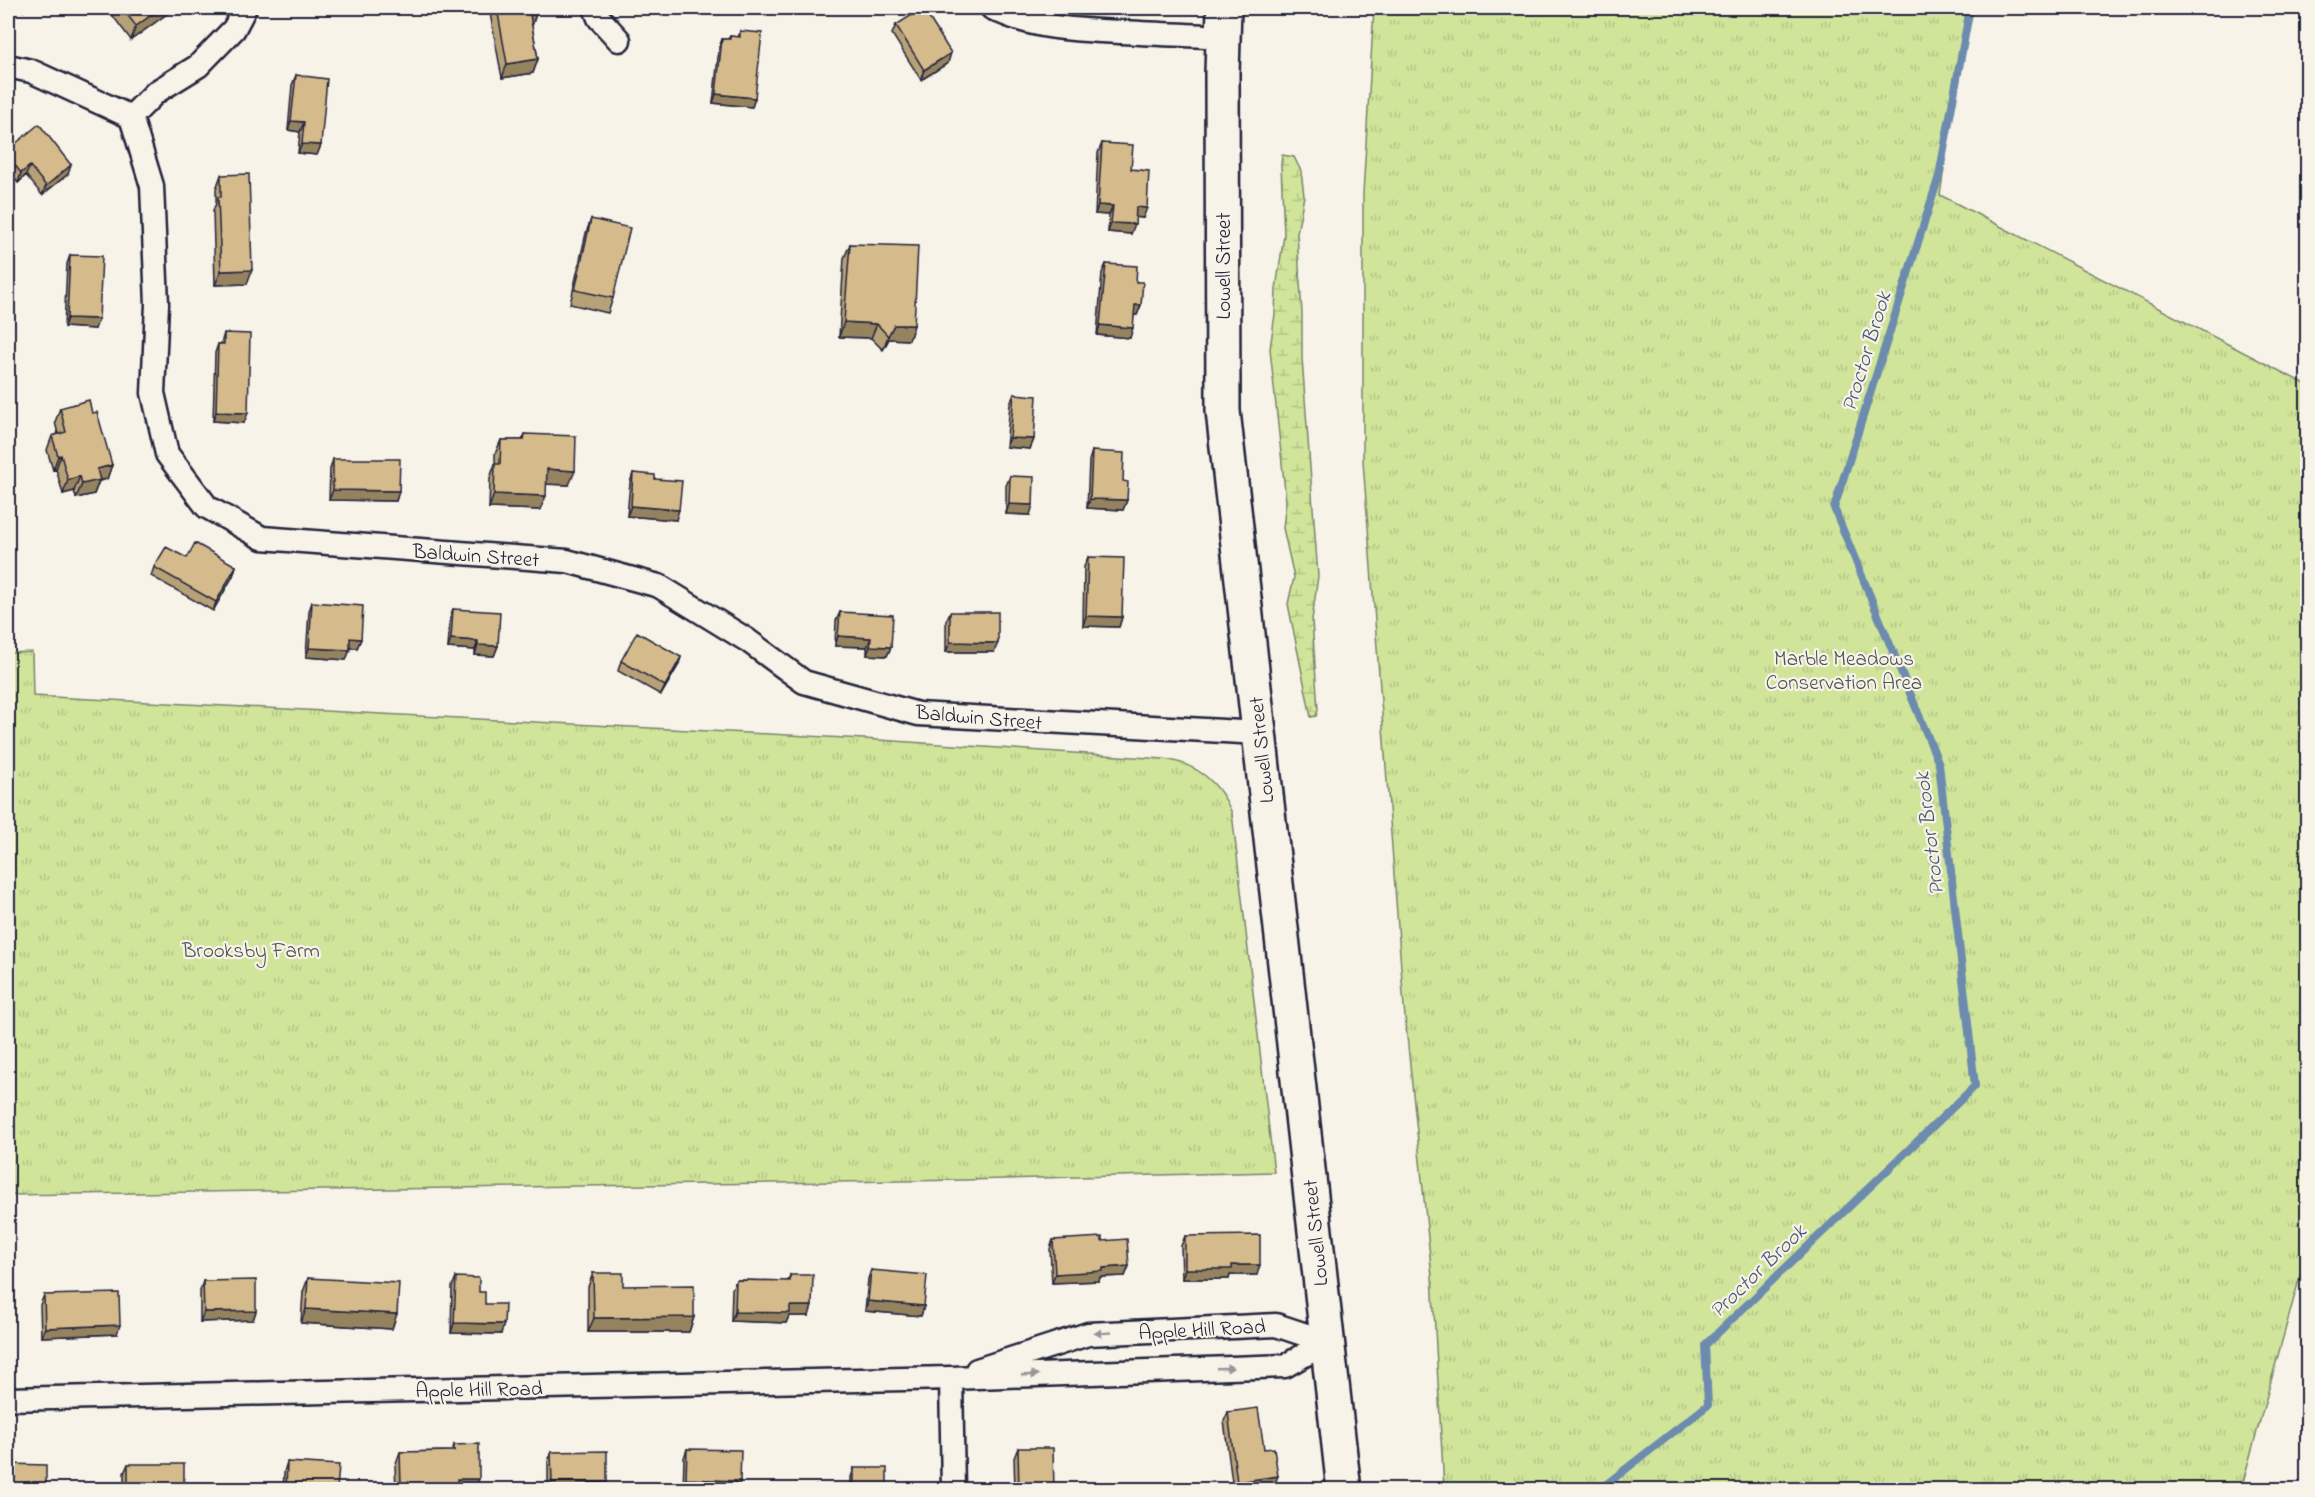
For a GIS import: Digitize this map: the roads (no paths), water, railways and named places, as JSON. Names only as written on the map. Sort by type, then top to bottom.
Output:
[{"type":"main road","name":"Lowell Street","points":[[1223,22],[1223,411],[1344,1490]]},
{"type":"street","points":[[8,66],[31,71],[131,117],[156,92],[198,66],[234,29],[245,8]]},
{"type":"street","points":[[595,8],[600,18],[619,40]]},
{"type":"street","points":[[992,8],[1040,25],[1068,29],[1223,22]]},
{"type":"street","name":"Baldwin Street","points":[[131,117],[152,186],[157,304],[153,393],[167,454],[207,507],[262,538],[567,561],[659,586],[747,640],[804,682],[918,714],[1259,733]]},
{"type":"street","name":"Apple Hill Road","points":[[951,1378],[1088,1334],[1276,1325],[1327,1342]]},
{"type":"street","name":"Apple Hill Road","points":[[8,1399],[951,1378],[1286,1366],[1327,1342]]},
{"type":"street","points":[[951,1378],[953,1490]]},
{"type":"waterway","name":"Proctor Brook","points":[[1599,1490],[1708,1405],[1705,1345],[1975,1086],[1939,764],[1834,508],[1939,176],[1970,8]]},
{"type":"park label","name":"Marble Meadows Conservation Area","points":[[1844,670]]},
{"type":"park label","name":"Brooksby Farm","points":[[251,950]]}]
